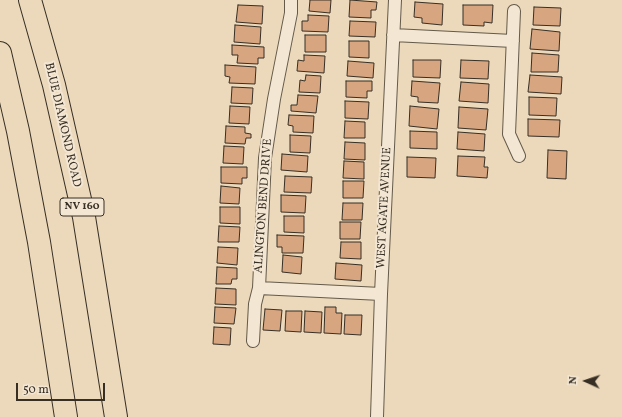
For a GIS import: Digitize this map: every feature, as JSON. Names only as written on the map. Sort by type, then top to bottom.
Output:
[{"type":"highway","name":"BLUE DIAMOND ROAD","points":[[30,0],[54,85],[84,217],[116,417]]},
{"type":"highway","points":[[0,53],[18,132],[39,242],[66,417]]},
{"type":"highway","points":[[52,329],[54,417]]},
{"type":"street","name":"ALINGTON BEND DRIVE","points":[[253,341],[255,304],[259,288],[265,158],[274,99],[291,13],[291,0]]},
{"type":"street","name":"WEST AGATE AVENUE","points":[[377,417],[381,294],[395,0]]},
{"type":"street","points":[[514,11],[509,134],[519,156]]},
{"type":"street","points":[[393,35],[513,40]]},
{"type":"street","points":[[259,288],[381,294]]},
{"type":"building","points":[[310,0],[331,0],[330,13],[309,11]]},
{"type":"building","points":[[350,0],[377,2],[376,10],[371,10],[371,18],[349,17]]},
{"type":"building","points":[[415,2],[443,4],[442,25],[422,23],[422,18],[414,17]]},
{"type":"building","points":[[238,5],[263,6],[262,24],[236,22]]},
{"type":"building","points":[[463,5],[493,5],[492,23],[484,22],[484,26],[463,25]]},
{"type":"building","points":[[534,7],[561,8],[560,26],[533,25]]},
{"type":"building","points":[[308,15],[329,16],[328,32],[302,31],[302,21],[308,21]]},
{"type":"building","points":[[350,21],[376,22],[375,37],[349,36]]},
{"type":"building","points":[[235,25],[261,27],[260,44],[234,42]]},
{"type":"building","points":[[532,29],[560,32],[559,51],[530,49]]},
{"type":"building","points":[[305,35],[326,35],[326,52],[305,52]]},
{"type":"building","points":[[349,41],[369,41],[369,58],[349,57]]},
{"type":"building","points":[[232,45],[264,47],[264,58],[258,58],[258,64],[237,63],[238,55],[232,55]]},
{"type":"building","points":[[532,53],[559,55],[558,72],[531,72]]},
{"type":"building","points":[[304,55],[325,56],[324,73],[297,71],[298,60],[304,61]]},
{"type":"building","points":[[413,60],[441,60],[440,78],[413,77]]},
{"type":"building","points":[[461,60],[489,61],[488,79],[460,78]]},
{"type":"building","points":[[348,61],[374,63],[373,78],[347,76]]},
{"type":"building","points":[[225,65],[256,67],[255,84],[229,83],[230,77],[225,76]]},
{"type":"building","points":[[306,75],[321,76],[320,93],[299,92],[300,80],[305,81]]},
{"type":"building","points":[[530,75],[562,77],[561,94],[528,92]]},
{"type":"building","points":[[346,81],[372,81],[372,91],[367,91],[367,98],[346,97]]},
{"type":"building","points":[[412,81],[440,83],[438,103],[418,102],[418,97],[411,96]]},
{"type":"building","points":[[461,82],[489,84],[488,103],[459,101]]},
{"type":"building","points":[[232,87],[253,88],[252,104],[231,103]]},
{"type":"building","points":[[298,95],[318,96],[316,113],[291,111],[291,105],[297,105]]},
{"type":"building","points":[[529,97],[557,98],[556,116],[529,115]]},
{"type":"building","points":[[345,101],[369,102],[368,119],[345,118]]},
{"type":"building","points":[[230,106],[250,107],[249,124],[229,123]]},
{"type":"building","points":[[410,106],[439,109],[437,129],[409,126]]},
{"type":"building","points":[[459,107],[488,109],[486,130],[458,128]]},
{"type":"building","points":[[289,115],[314,116],[313,133],[293,132],[293,126],[288,125]]},
{"type":"building","points":[[528,119],[560,120],[559,137],[528,136]]},
{"type":"building","points":[[345,121],[365,122],[365,138],[344,138]]},
{"type":"building","points":[[226,126],[245,127],[245,133],[251,134],[251,138],[246,138],[245,144],[225,143]]},
{"type":"building","points":[[410,131],[437,132],[437,149],[410,148]]},
{"type":"building","points":[[458,132],[485,134],[484,151],[457,149]]},
{"type":"building","points":[[290,135],[311,136],[310,153],[290,152]]},
{"type":"building","points":[[345,142],[365,143],[365,160],[344,159]]},
{"type":"building","points":[[224,146],[244,147],[243,164],[223,163]]},
{"type":"building","points":[[548,150],[567,151],[566,179],[547,178]]},
{"type":"building","points":[[282,154],[308,156],[307,172],[281,170]]},
{"type":"building","points":[[458,156],[485,157],[484,167],[488,167],[487,178],[457,176]]},
{"type":"building","points":[[407,157],[436,158],[435,178],[407,177]]},
{"type":"building","points":[[344,161],[364,162],[364,179],[343,178]]},
{"type":"building","points":[[221,167],[247,167],[247,178],[242,178],[242,184],[221,183]]},
{"type":"building","points":[[285,176],[312,177],[311,193],[284,192]]},
{"type":"building","points":[[343,181],[364,181],[363,198],[343,198]]},
{"type":"building","points":[[221,186],[240,188],[239,204],[220,203]]},
{"type":"building","points":[[281,195],[306,196],[305,213],[281,212]]},
{"type":"building","points":[[343,203],[363,203],[362,220],[342,220]]},
{"type":"building","points":[[220,207],[240,207],[240,224],[220,223]]},
{"type":"building","points":[[284,216],[304,216],[304,233],[284,232]]},
{"type":"building","points":[[340,222],[361,222],[360,239],[340,239]]},
{"type":"building","points":[[219,226],[240,227],[239,242],[218,242]]},
{"type":"building","points":[[277,235],[304,236],[303,253],[282,253],[282,247],[277,247]]},
{"type":"building","points":[[341,242],[361,242],[361,259],[340,258]]},
{"type":"building","points":[[218,247],[238,248],[237,265],[217,263]]},
{"type":"building","points":[[283,255],[302,257],[301,274],[282,272]]},
{"type":"building","points":[[336,263],[362,265],[361,281],[335,279]]},
{"type":"building","points":[[217,267],[237,268],[237,279],[232,279],[231,284],[216,284]]},
{"type":"building","points":[[216,288],[236,289],[236,305],[215,304]]},
{"type":"building","points":[[215,307],[236,308],[234,324],[214,323]]},
{"type":"building","points":[[325,307],[336,307],[336,313],[342,313],[341,334],[324,333]]},
{"type":"building","points":[[265,309],[282,310],[280,331],[263,330]]},
{"type":"building","points":[[286,311],[302,311],[301,332],[285,331]]},
{"type":"building","points":[[305,311],[322,312],[321,333],[304,332]]},
{"type":"building","points":[[345,315],[362,315],[361,335],[344,334]]},
{"type":"building","points":[[214,327],[231,328],[230,345],[213,344]]}]
